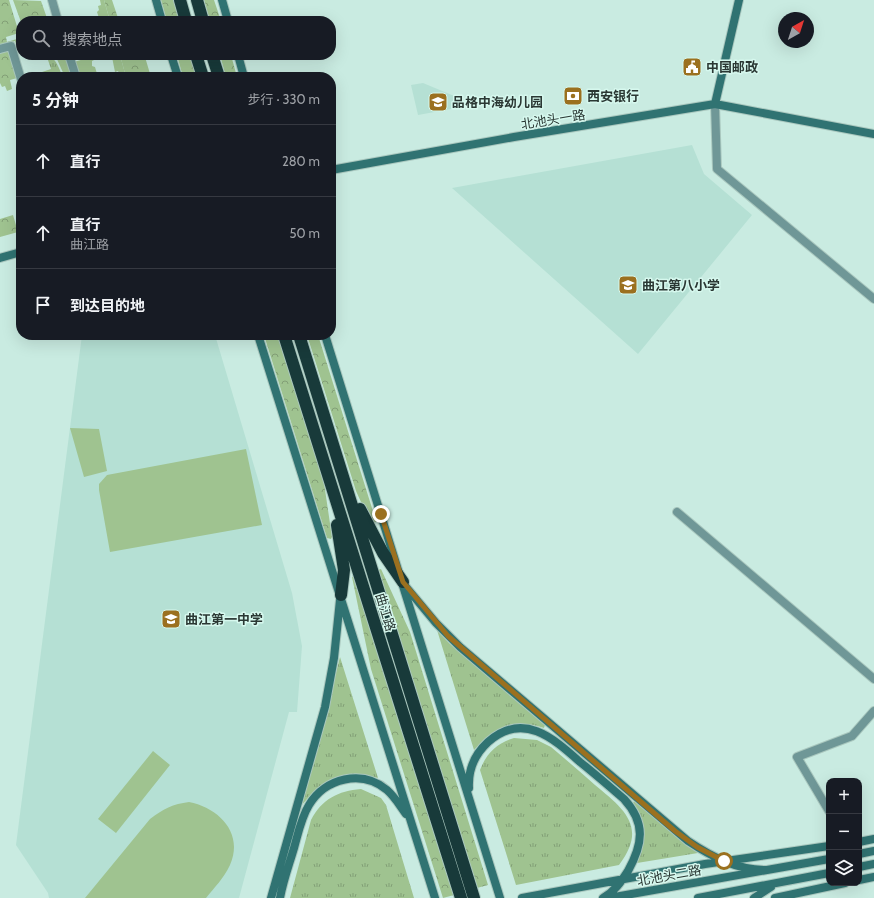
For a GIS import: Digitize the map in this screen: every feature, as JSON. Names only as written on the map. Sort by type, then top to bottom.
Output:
[{"type":"highway","points":[[180,0],[185,16]]},
{"type":"highway","points":[[197,0],[202,16]]},
{"type":"highway","points":[[198,60],[201,72]]},
{"type":"highway","points":[[214,60],[217,72]]},
{"type":"highway","name":"曲江路","points":[[286,340],[332,488],[463,884],[474,898]]},
{"type":"highway","name":"曲江路","points":[[301,340],[346,483],[463,884],[461,898]]},
{"type":"highway","points":[[346,483],[383,553],[403,582]]},
{"type":"highway","points":[[332,488],[344,570],[341,595]]},
{"type":"main road","points":[[156,0],[161,16]]},
{"type":"main road","points":[[222,0],[227,16]]},
{"type":"main road","points":[[715,104],[739,0]]},
{"type":"main road","points":[[173,60],[176,72]]},
{"type":"main road","points":[[239,60],[243,72]]},
{"type":"main road","name":"北池头一路","points":[[336,169],[514,137],[715,104],[874,134]]},
{"type":"main road","points":[[0,258],[16,253]]},
{"type":"main road","points":[[260,340],[341,595],[434,896]]},
{"type":"main road","name":"曲江路","points":[[327,340],[500,898]]},
{"type":"main road","points":[[403,582],[448,636],[679,834],[697,847],[724,861],[742,868],[766,870]]},
{"type":"main road","points":[[271,898],[328,693],[334,658],[341,595]]},
{"type":"main road","points":[[472,806],[468,778],[476,758],[485,745],[492,739],[506,730],[522,728],[540,731],[556,741],[624,799],[635,814],[640,830],[640,843],[636,857],[615,890],[603,898]]},
{"type":"main road","points":[[280,898],[305,812],[313,798],[330,785],[351,778],[373,782],[392,794],[412,823]]},
{"type":"main road","points":[[862,841],[874,839]]},
{"type":"main road","points":[[522,898],[724,861],[826,846]]},
{"type":"main road","points":[[862,853],[874,851]]},
{"type":"main road","name":"北池头二路","points":[[608,898],[826,860]]},
{"type":"main road","points":[[862,866],[874,864]]},
{"type":"main road","points":[[698,898],[826,874]]},
{"type":"main road","points":[[862,879],[874,877]]},
{"type":"main road","points":[[754,898],[777,884]]},
{"type":"main road","points":[[775,898],[831,886]]},
{"type":"street","points":[[52,0],[57,16]]},
{"type":"street","points":[[0,49],[11,46],[16,51]]},
{"type":"street","points":[[18,60],[20,72]]},
{"type":"street","points":[[71,60],[74,72]]},
{"type":"street","points":[[715,104],[717,169],[874,298]]},
{"type":"street","points":[[677,512],[874,679]]},
{"type":"street","points":[[826,806],[797,757],[852,736],[874,711]]},
{"type":"shaded area","name":"品格中海幼儿园","points":[[423,83],[459,98],[462,107],[418,115],[411,85]]},
{"type":"shaded area","name":"曲江第八小学","points":[[692,145],[704,174],[752,215],[638,354],[452,188]]},
{"type":"shaded area","name":"曲江第一中学","points":[[81,340],[216,340],[292,593],[302,646],[297,712],[289,712],[239,898],[49,898],[48,893],[16,845]]},
{"type":"green space","points":[[0,0],[9,0],[16,23],[16,34],[6,37],[7,42],[16,39],[16,44],[15,41],[0,46]]},
{"type":"green space","points":[[13,0],[41,1],[46,16],[19,16]]},
{"type":"green space","points":[[100,0],[104,0],[109,16],[98,16],[98,6],[101,5]]},
{"type":"green space","points":[[104,0],[112,0],[117,16],[109,16]]},
{"type":"green space","points":[[161,0],[174,0],[179,16],[166,16]]},
{"type":"green space","points":[[204,0],[214,0],[219,16],[209,16]]},
{"type":"green space","points":[[8,49],[16,75],[16,78],[10,80],[12,89],[7,91],[5,86],[2,87],[0,83],[0,52]]},
{"type":"green space","points":[[48,60],[55,60],[61,72],[42,72],[51,69]]},
{"type":"green space","points":[[57,60],[68,60],[71,72],[63,72]]},
{"type":"green space","points":[[81,60],[94,60],[92,61],[92,66],[95,67],[96,72],[77,72],[74,62]]},
{"type":"green space","points":[[113,60],[121,60],[125,72],[115,72]]},
{"type":"green space","points":[[121,60],[146,60],[150,72],[125,72]]},
{"type":"green space","points":[[178,60],[192,60],[196,72],[182,72]]},
{"type":"green space","points":[[221,60],[232,60],[236,72],[225,72]]},
{"type":"green space","points":[[13,215],[16,225],[16,233],[0,237],[0,219]]},
{"type":"green space","points":[[266,340],[280,340],[324,483],[332,537],[331,539],[327,538]]},
{"type":"green space","points":[[309,340],[320,340],[376,521],[374,525],[371,524],[356,491]]},
{"type":"green space","points":[[70,428],[99,429],[107,471],[84,477]]},
{"type":"green space","points":[[246,449],[262,525],[110,552],[99,490],[99,484],[107,475]]},
{"type":"green space","points":[[381,569],[410,632],[488,885],[477,888],[378,570]]},
{"type":"green space","points":[[356,576],[454,895],[443,898],[371,669],[352,577]]},
{"type":"green space","points":[[437,630],[449,643],[545,725],[544,728],[523,724],[505,727],[489,736],[474,750]]},
{"type":"green space","points":[[340,657],[378,778],[365,775],[344,775],[335,778],[318,788],[302,805]]},
{"type":"green space","points":[[514,738],[537,740],[551,747],[615,802],[623,811],[629,820],[632,829],[632,840],[619,865],[516,885],[480,770],[485,759],[497,746]]},
{"type":"green space","points":[[153,751],[170,765],[116,833],[98,819]]},
{"type":"green space","points":[[361,789],[381,798],[386,805],[414,898],[290,898],[311,820],[315,813],[332,797],[345,792]]},
{"type":"green space","points":[[634,801],[688,845],[698,851],[698,853],[637,863],[644,836],[641,819],[633,803]]},
{"type":"green space","points":[[189,802],[200,805],[219,816],[226,824],[234,842],[233,853],[228,870],[206,898],[85,898],[150,819],[159,812],[168,808]]},
{"type":"place","name":"中国邮政","points":[[692,67]]},
{"type":"place","name":"西安银行","points":[[573,96]]},
{"type":"place","name":"品格中海幼儿园","points":[[438,102]]},
{"type":"place","name":"曲江第八小学","points":[[628,285]]},
{"type":"place","name":"曲江第一中学","points":[[171,619]]},
{"type":"route","points":[[381,514],[403,582],[413,596],[448,636],[675,831],[697,847],[724,861]]}]
